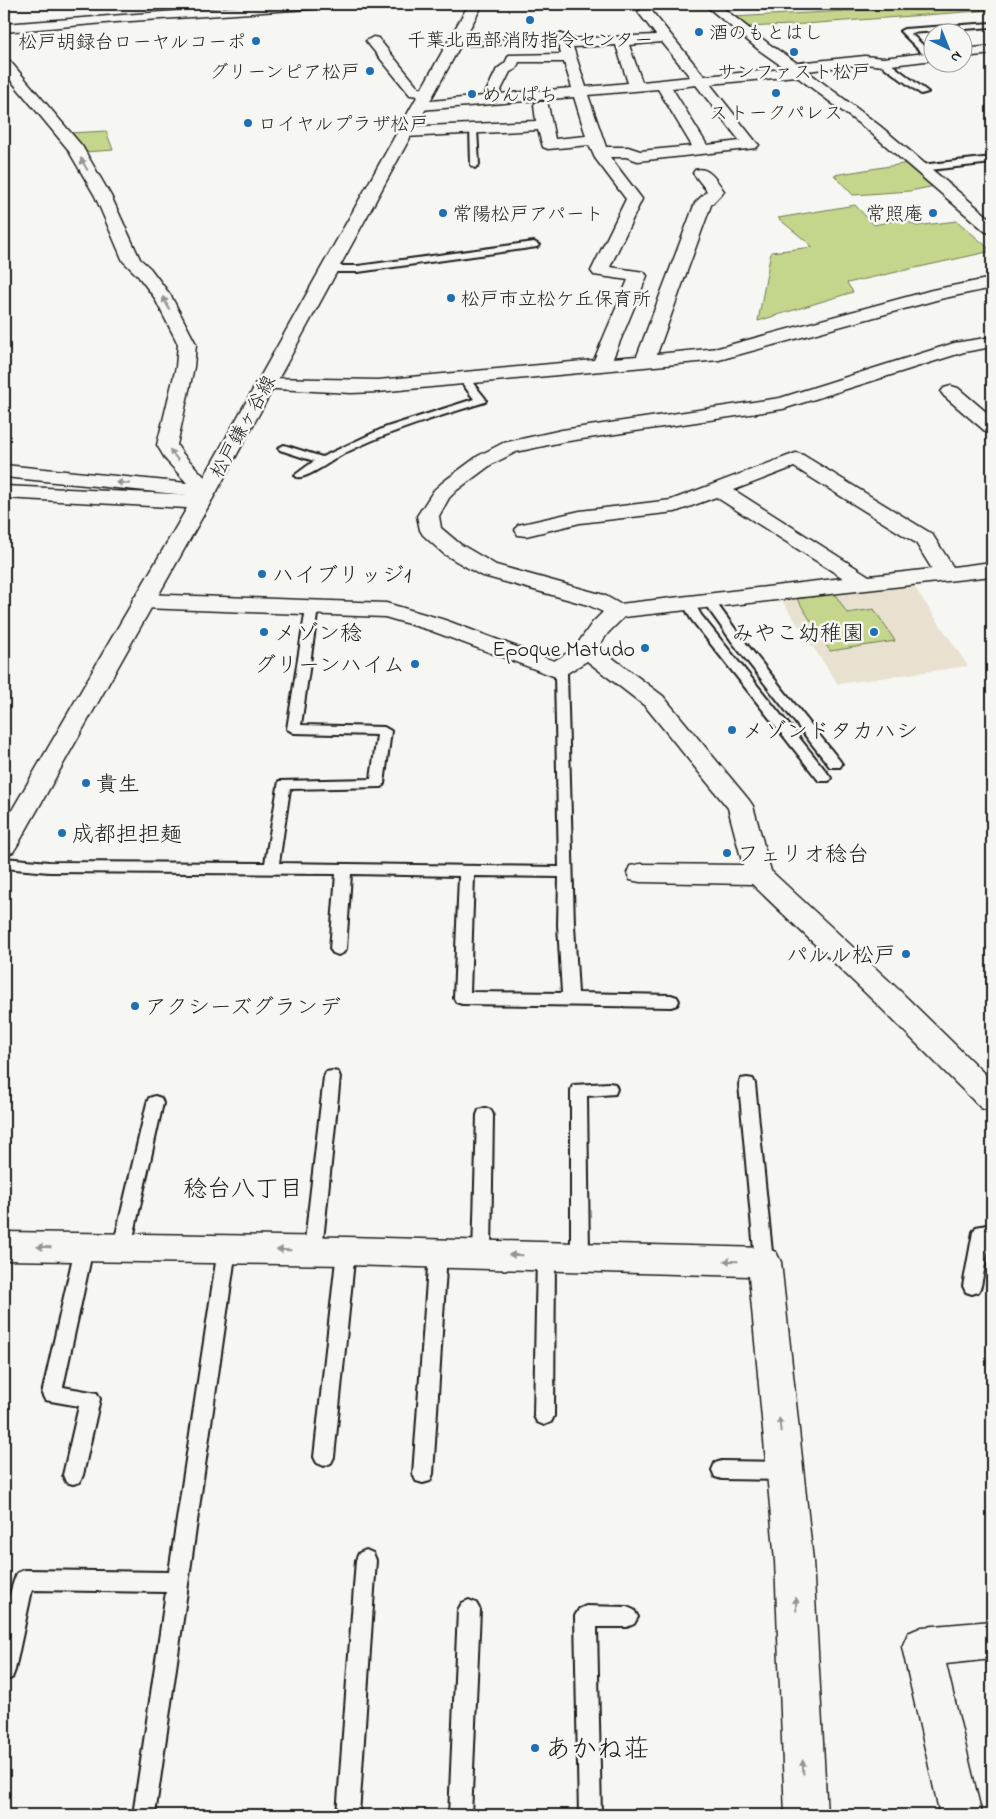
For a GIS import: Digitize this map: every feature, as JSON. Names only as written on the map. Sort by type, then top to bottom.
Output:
[{"type":"street","points":[[4,28],[250,6],[320,4]]},
{"type":"street","name":"松戸鎌ヶ谷線","points":[[4,846],[204,497],[328,269],[476,4]]},
{"type":"street","points":[[710,4],[875,130],[992,228]]},
{"type":"street","points":[[540,96],[543,124],[548,144],[597,146],[628,152],[638,156],[751,145],[645,12]]},
{"type":"street","points":[[601,365],[638,276],[600,271],[634,199],[597,146],[565,42],[664,38]]},
{"type":"street","points":[[373,41],[415,92],[424,100],[489,101],[664,85],[865,60],[883,62],[924,57]]},
{"type":"street","points":[[621,41],[637,87]]},
{"type":"street","points":[[974,52],[992,50]]},
{"type":"street","points":[[489,101],[504,69],[511,66],[514,58],[569,58]]},
{"type":"street","points":[[4,63],[74,146],[103,196],[132,260],[144,272],[162,296],[188,344],[185,367],[166,446],[204,497]]},
{"type":"street","points":[[664,85],[702,150]]},
{"type":"street","points":[[405,132],[543,124]]},
{"type":"street","points":[[645,361],[703,203],[716,191],[700,172]]},
{"type":"street","points":[[265,384],[351,387],[464,379],[719,354],[938,294],[992,283]]},
{"type":"street","points":[[992,342],[962,347],[783,403],[562,436],[510,447],[485,460],[450,486],[442,494],[428,516],[430,530],[452,550],[488,570],[596,600],[617,611],[992,569]]},
{"type":"street","points":[[950,392],[992,428]]},
{"type":"street","points":[[526,530],[580,517],[675,506],[718,489],[788,454],[924,539],[946,573]]},
{"type":"street","points":[[4,472],[204,497]]},
{"type":"street","points":[[718,489],[864,582]]},
{"type":"street","points":[[4,492],[204,497]]},
{"type":"street","points":[[143,601],[386,610],[437,625],[556,670],[586,650],[589,641],[617,611]]},
{"type":"street","points":[[586,650],[654,702],[740,806],[759,875],[782,899],[889,998],[992,1100]]},
{"type":"street","points":[[640,873],[759,875]]},
{"type":"street","points":[[4,1246],[313,1250],[764,1262],[794,1561],[806,1815]]},
{"type":"street","points":[[960,1815],[922,1646],[992,1640]]},
{"type":"lane","points":[[974,27],[991,26]]},
{"type":"lane","points":[[924,30],[904,31],[924,49]]},
{"type":"lane","points":[[454,43],[497,42],[561,36]]},
{"type":"lane","points":[[974,48],[992,46]]},
{"type":"lane","points":[[883,62],[924,92]]},
{"type":"lane","points":[[473,129],[475,165]]},
{"type":"lane","points":[[920,168],[992,160]]},
{"type":"lane","points":[[328,269],[358,269],[534,245]]},
{"type":"lane","points":[[301,475],[321,460],[382,432],[481,400],[464,379]]},
{"type":"lane","points":[[284,448],[321,460]]},
{"type":"lane","points":[[698,601],[737,640],[835,764]]},
{"type":"lane","points":[[698,601],[695,616],[824,778]]},
{"type":"lane","points":[[271,869],[284,784],[377,784],[384,731],[294,729],[312,608]]},
{"type":"lane","points":[[556,670],[561,674],[566,925],[570,999]]},
{"type":"lane","points":[[4,863],[48,867],[566,872]]},
{"type":"lane","points":[[338,949],[344,870]]},
{"type":"lane","points":[[467,871],[462,998],[671,1001]]},
{"type":"lane","points":[[313,1250],[332,1077]]},
{"type":"lane","points":[[747,1084],[764,1262]]},
{"type":"lane","points":[[580,1256],[579,1090],[609,1089]]},
{"type":"lane","points":[[122,1247],[154,1103]]},
{"type":"lane","points":[[482,1254],[485,1115]]},
{"type":"lane","points":[[972,1286],[982,1232],[992,1231]]},
{"type":"lane","points":[[73,1475],[90,1399],[52,1394],[84,1248]]},
{"type":"lane","points":[[144,1815],[227,1249]]},
{"type":"lane","points":[[324,1457],[346,1251]]},
{"type":"lane","points":[[423,1474],[438,1253]]},
{"type":"lane","points":[[544,1416],[546,1255]]},
{"type":"lane","points":[[722,1470],[785,1471]]},
{"type":"lane","points":[[348,1815],[366,1560]]},
{"type":"lane","points":[[4,1670],[24,1580],[178,1582]]},
{"type":"lane","points":[[460,1815],[469,1610]]},
{"type":"lane","points":[[590,1815],[586,1616],[627,1617]]},
{"type":"shaded area","name":"みやこ幼稚園","points":[[911,582],[968,666],[838,684],[780,598]]},
{"type":"green space","points":[[992,4],[992,10],[746,27],[732,17]]},
{"type":"green space","points":[[106,131],[113,150],[85,152],[70,133]]},
{"type":"green space","points":[[909,163],[935,186],[910,191],[853,195],[834,175]]},
{"type":"green space","points":[[855,205],[874,225],[904,219],[916,226],[957,221],[992,251],[847,283],[853,292],[758,321],[771,252],[813,247],[778,218]]},
{"type":"green space","points":[[835,594],[847,613],[874,609],[895,641],[830,651],[797,599]]},
{"type":"place","name":"千葉北西部消防指令センター","points":[[530,20]]},
{"type":"place","name":"酒のもとはし","points":[[699,32]]},
{"type":"place","name":"松戸胡録台ローヤルコーポ","points":[[256,41]]},
{"type":"place","name":"サンファスト松戸","points":[[794,52]]},
{"type":"place","name":"グリーンピア松戸","points":[[370,71]]},
{"type":"place","name":"ストークパレス","points":[[776,93]]},
{"type":"place","name":"めんぱち","points":[[472,94]]},
{"type":"place","name":"ロイヤルプラザ松戸","points":[[248,123]]},
{"type":"place","name":"常陽松戸アパート","points":[[443,213]]},
{"type":"place","name":"常照庵","points":[[933,213]]},
{"type":"place","name":"松戸市立松ケ丘保育所","points":[[451,298]]},
{"type":"place","name":"ハイブリッジ1","points":[[262,574]]},
{"type":"place","name":"メゾン稔","points":[[264,632]]},
{"type":"place","name":"みやこ幼稚園","points":[[874,632]]},
{"type":"place","name":"Epoque Matudo","points":[[645,648]]},
{"type":"place","name":"グリーンハイム","points":[[415,664]]},
{"type":"place","name":"メゾンドタカハシ","points":[[732,730]]},
{"type":"place","name":"貴生","points":[[86,783]]},
{"type":"place","name":"成都担担麺","points":[[62,833]]},
{"type":"place","name":"フェリオ稔台","points":[[727,853]]},
{"type":"place","name":"パルル松戸","points":[[906,954]]},
{"type":"place","name":"アクシーズグランデ","points":[[135,1006]]},
{"type":"place","name":"あかね荘","points":[[535,1748]]},
{"type":"district","name":"稔台八丁目","points":[[243,1188]]}]
